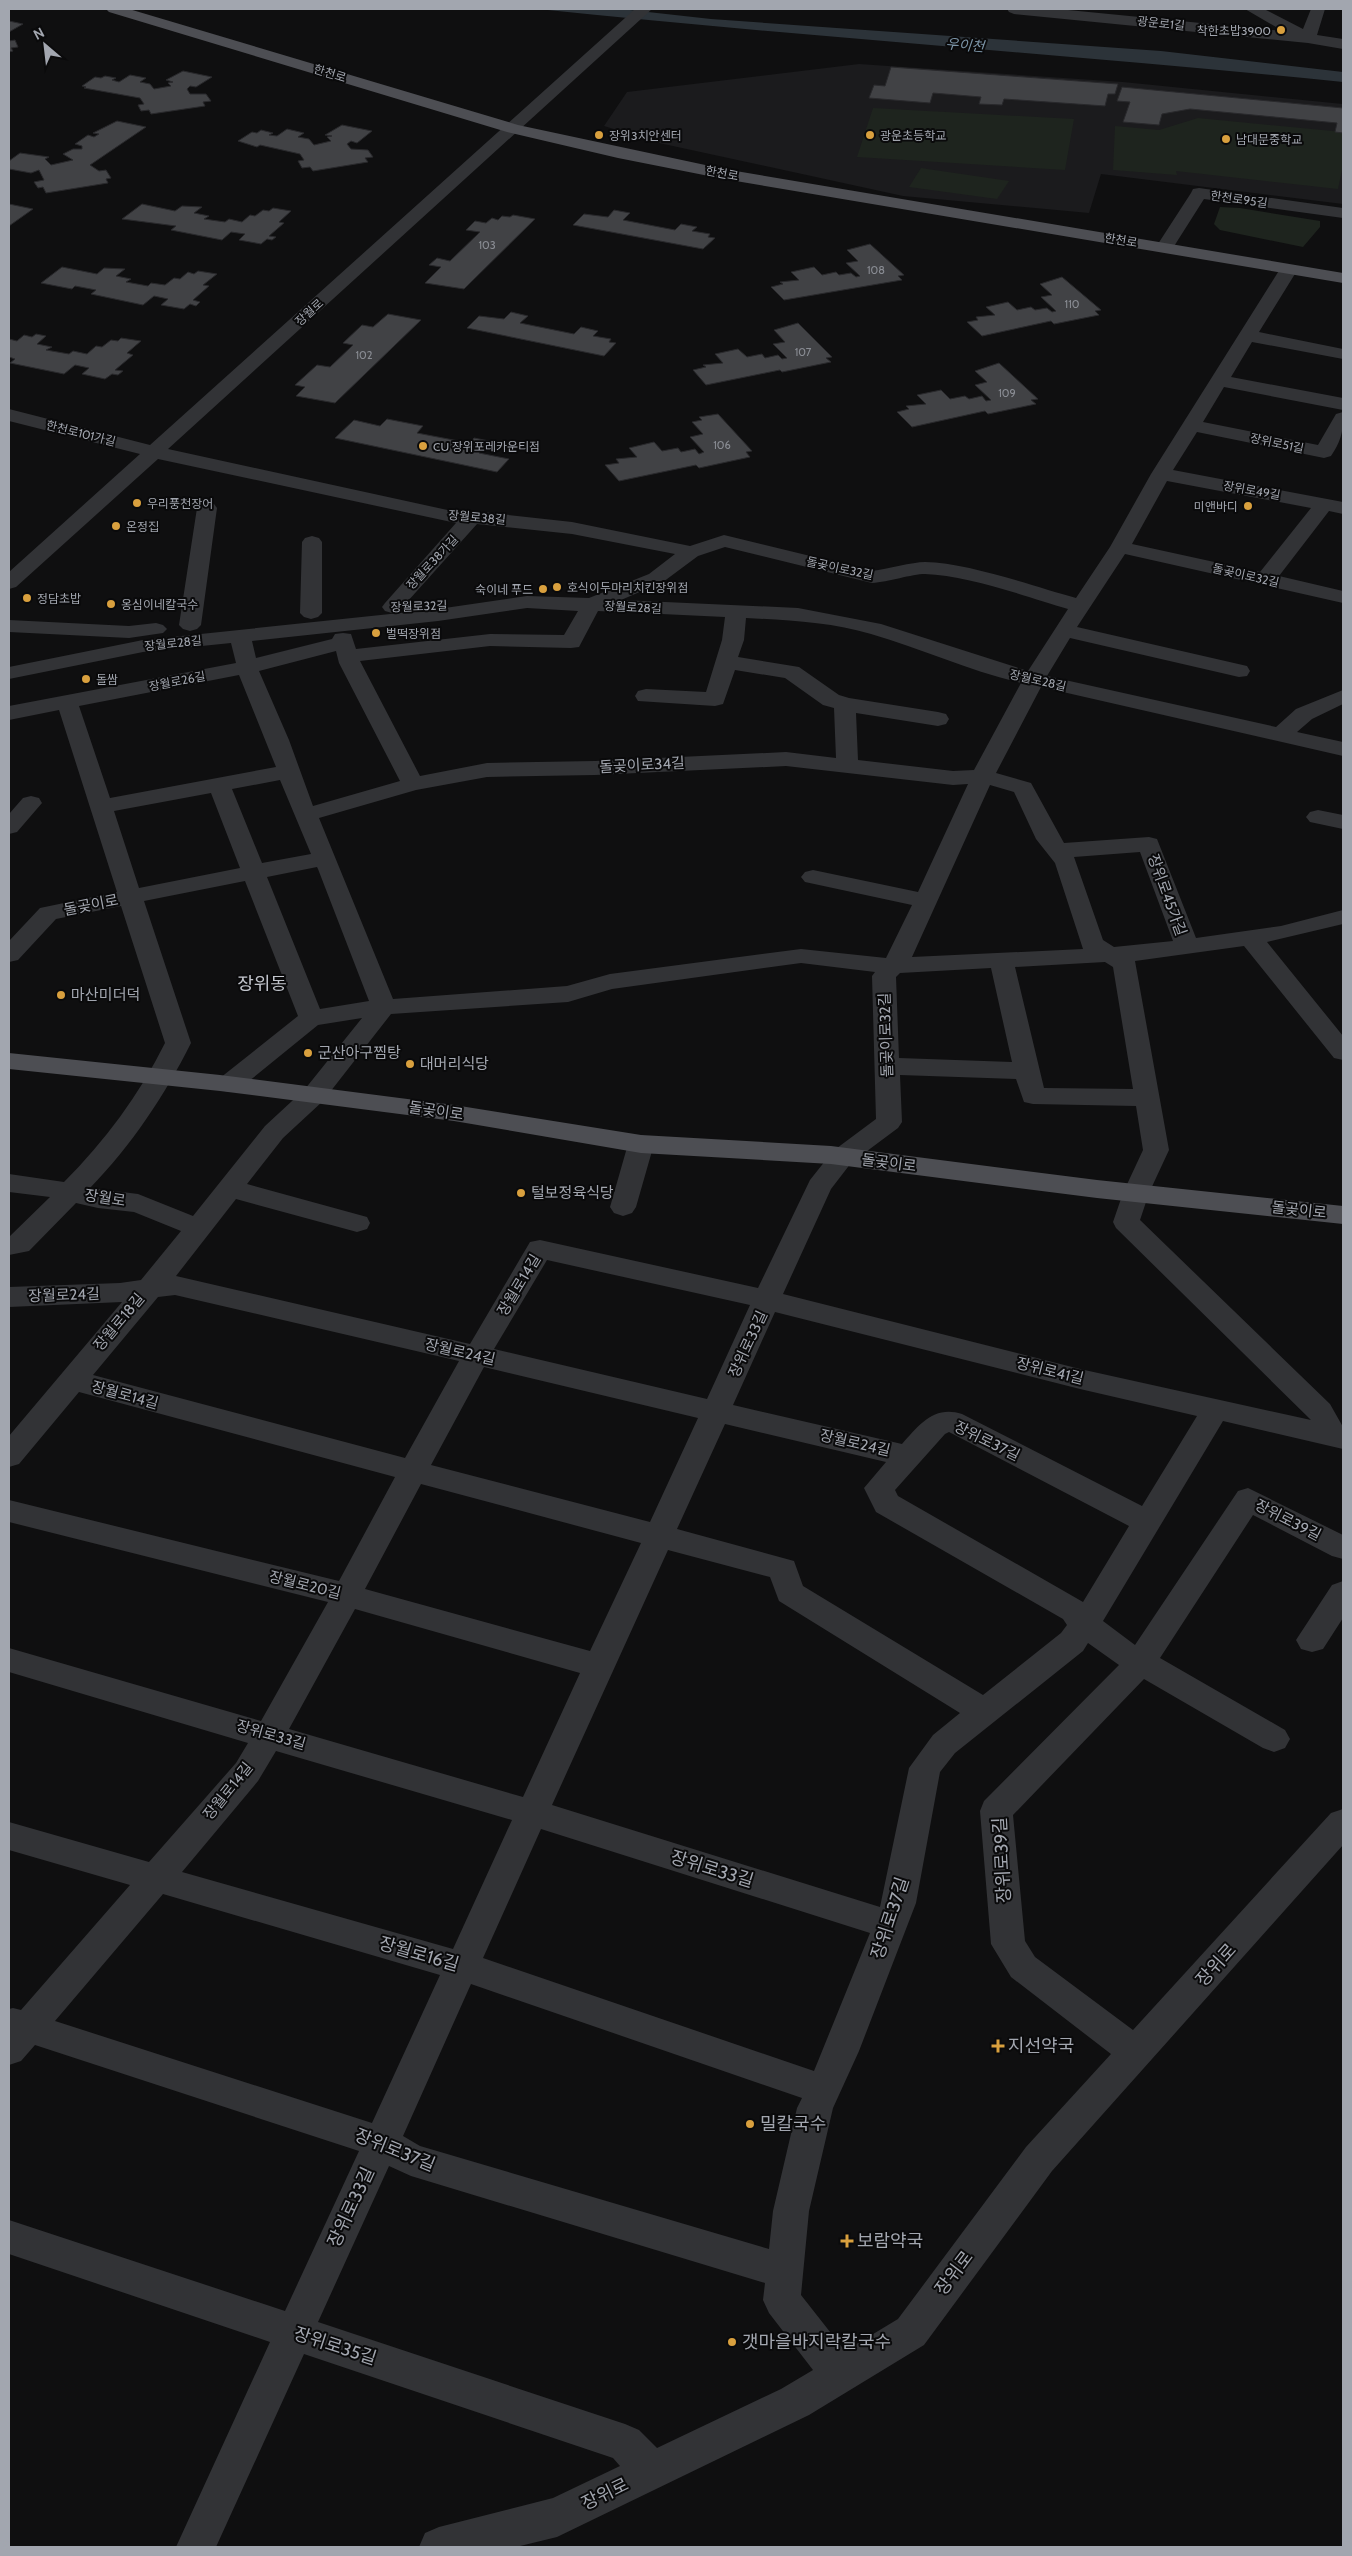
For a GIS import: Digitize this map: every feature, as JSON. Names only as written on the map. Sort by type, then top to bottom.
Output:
[{"type":"main road","name":"한천로","points":[[114,9],[513,129],[652,161],[1343,278]]},
{"type":"main road","name":"돌곶이로","points":[[9,1061],[229,1084],[454,1113],[641,1144],[842,1157],[1136,1193],[1343,1215]]},
{"type":"street","name":"장월로","points":[[9,583],[644,9]]},
{"type":"street","name":"광운로1길","points":[[1014,9],[1308,38],[1343,44]]},
{"type":"street","points":[[1253,9],[1308,38],[1318,9]]},
{"type":"street","name":"한천로95길","points":[[1165,248],[1199,193],[1343,213]]},
{"type":"street","name":"돌곶이로32길","points":[[842,1157],[889,1122],[884,976],[901,956],[983,776],[1044,661],[1079,605],[1120,547],[1161,474],[1289,269]]},
{"type":"street","points":[[1248,336],[1343,354]]},
{"type":"street","points":[[1220,381],[1343,404]]},
{"type":"street","name":"한천로101가길","points":[[9,415],[153,452]]},
{"type":"street","name":"장위로51길","points":[[1192,426],[1324,452],[1343,418]]},
{"type":"street","name":"장월로38길","points":[[153,452],[452,516],[487,517],[649,542],[691,552]]},
{"type":"street","name":"장위로49길","points":[[1161,474],[1334,506]]},
{"type":"street","points":[[1266,579],[1334,506]]},
{"type":"street","points":[[190,625],[207,508]]},
{"type":"street","name":"장월로38가길","points":[[392,607],[412,581],[474,517]]},
{"type":"street","name":"돌곶이로32길","points":[[691,552],[724,541],[872,577],[894,575],[923,568],[950,570],[1079,605]]},
{"type":"street","points":[[311,613],[312,542]]},
{"type":"street","name":"돌곶이로32길","points":[[1120,547],[1343,597]]},
{"type":"street","points":[[591,605],[656,578],[691,552]]},
{"type":"street","name":"장월로32길","points":[[9,626],[129,632],[311,613],[392,607],[527,602]]},
{"type":"street","name":"장월로28길","points":[[9,673],[143,646],[240,636],[343,641],[438,615],[527,602],[798,614],[874,628],[1006,673],[1343,749]]},
{"type":"street","name":"장월로28길","points":[[571,642],[591,605]]},
{"type":"street","points":[[646,696],[715,699],[733,640],[736,611]]},
{"type":"street","points":[[1064,630],[1239,671]]},
{"type":"street","points":[[240,636],[248,667],[288,772],[325,858],[384,1007]]},
{"type":"street","name":"장월로26길","points":[[9,712],[248,667],[343,641],[490,640],[571,642]]},
{"type":"street","points":[[343,641],[413,784]]},
{"type":"street","points":[[726,662],[791,672],[831,700],[845,704],[877,711],[938,719]]},
{"type":"street","points":[[1280,735],[1304,714],[1343,696]]},
{"type":"street","name":"돌곶이로","points":[[9,1246],[19,1244],[104,1158],[161,1077],[178,1043],[66,702]]},
{"type":"street","points":[[845,704],[847,766]]},
{"type":"street","name":"돌곶이로34길","points":[[306,815],[413,784],[487,770],[595,768],[786,759],[953,778],[983,776]]},
{"type":"street","points":[[101,807],[288,772]]},
{"type":"street","points":[[983,776],[1023,788],[1048,839],[1066,862],[1092,944],[1125,964],[1156,1150],[1136,1193]]},
{"type":"street","points":[[220,785],[256,872],[311,1018]]},
{"type":"street","points":[[9,827],[31,803]]},
{"type":"street","points":[[1318,816],[1343,822]]},
{"type":"street","name":"장위로45가길","points":[[1057,850],[1149,844],[1187,947]]},
{"type":"street","name":"돌곶이로","points":[[9,955],[48,913],[325,858]]},
{"type":"street","points":[[813,877],[926,901]]},
{"type":"street","name":"장위로45가길","points":[[892,966],[1109,955],[1187,947],[1280,933],[1343,917]]},
{"type":"street","points":[[1251,938],[1343,1052]]},
{"type":"street","points":[[229,1084],[311,1018],[384,1007],[568,994],[610,982],[801,956],[892,966]]},
{"type":"street","points":[[1001,961],[1032,1096],[1147,1098]]},
{"type":"street","points":[[314,1095],[384,1007]]},
{"type":"street","points":[[887,1066],[1027,1071]]},
{"type":"street","name":"장월로18길","points":[[9,1456],[198,1228],[274,1132],[314,1095]]},
{"type":"street","points":[[623,1208],[641,1144]]},
{"type":"street","name":"장위로33길","points":[[196,2547],[768,1302],[819,1186],[842,1157]]},
{"type":"street","name":"장월로","points":[[9,1183],[138,1204],[198,1228]]},
{"type":"street","points":[[230,1188],[357,1223]]},
{"type":"street","name":"장위로41길","points":[[1136,1193],[1126,1222],[1320,1411],[1339,1437]]},
{"type":"street","name":"장월로14길","points":[[16,2033],[155,1879],[247,1772],[305,1674],[476,1356],[540,1249],[736,1292],[768,1302]]},
{"type":"street","name":"장월로24길","points":[[9,1297],[120,1293],[175,1285],[476,1356],[718,1410],[908,1456]]},
{"type":"street","name":"장위로41길","points":[[768,1302],[1215,1410],[1339,1437]]},
{"type":"street","name":"장월로14길","points":[[71,1380],[412,1472]]},
{"type":"street","name":"장위로37길","points":[[840,2374],[782,2300],[791,2211],[815,2108],[841,2052],[899,1903],[925,1768],[944,1744],[1072,1642],[1215,1410]]},
{"type":"street","name":"장위로37길","points":[[1140,1663],[1084,1624],[1074,1611],[887,1504],[879,1488],[935,1426],[952,1421],[1147,1522]]},
{"type":"street","points":[[412,1472],[660,1535],[783,1569],[790,1593],[984,1712]]},
{"type":"street","name":"장위로39길","points":[[1136,2053],[1022,1967],[1008,1944],[996,1811],[1140,1663],[1248,1499],[1343,1548]]},
{"type":"street","name":"장월로20길","points":[[9,1511],[346,1595],[600,1666]]},
{"type":"street","points":[[1312,1640],[1343,1593]]},
{"type":"street","name":"장위로33길","points":[[9,1660],[269,1734],[533,1813],[891,1925]]},
{"type":"street","points":[[1140,1663],[1274,1739]]},
{"type":"street","name":"장위로","points":[[439,2547],[557,2517],[795,2402],[911,2332],[1039,2159],[1343,1824]]},
{"type":"street","name":"장월로16길","points":[[9,1836],[462,1966],[823,2090]]},
{"type":"street","name":"장위로37길","points":[[16,2033],[381,2142],[411,2160],[785,2271]]},
{"type":"street","name":"장위로35길","points":[[9,2237],[625,2443],[652,2471]]},
{"type":"shaded area","name":"광운초등학교","points":[[859,64],[1123,82],[1343,104],[1343,204],[1101,174],[1089,213],[903,196],[659,143],[604,126],[627,92]]},
{"type":"shaded area","points":[[873,108],[1074,119],[1065,170],[857,157]]},
{"type":"shaded area","points":[[1198,118],[1343,132],[1343,165],[1338,189],[1176,171],[1177,175],[1113,170],[1115,126],[1159,130]]},
{"type":"shaded area","points":[[921,168],[1009,181],[997,199],[909,187]]},
{"type":"shaded area","points":[[1220,207],[1240,208],[1320,221],[1320,227],[1303,247],[1220,230],[1214,224]]},
{"type":"water","name":"우이천","points":[[538,9],[621,9],[711,19],[1161,51],[1343,72],[1343,82],[739,28]]},
{"type":"building","points":[[9,21],[23,24],[9,32]]},
{"type":"building","points":[[15,40],[18,47],[11,48],[13,51],[9,52],[9,41]]},
{"type":"building","points":[[891,67],[1118,84],[1115,94],[1108,94],[1105,106],[1004,99],[1002,105],[979,104],[981,97],[933,93],[930,103],[869,98],[874,85],[885,86]]},
{"type":"building","points":[[183,71],[212,77],[196,87],[190,86],[187,89],[190,94],[206,94],[211,101],[203,102],[205,106],[151,114],[149,110],[141,111],[138,105],[144,104],[140,98],[84,88],[86,87],[82,86],[95,77],[116,78],[112,80],[119,82],[130,75],[146,78],[140,82],[150,84],[154,89],[171,86],[168,83],[173,82],[166,80]]},
{"type":"building","points":[[1122,87],[1343,108],[1343,133],[1335,132],[1337,123],[1190,109],[1162,114],[1159,125],[1123,122],[1130,102],[1117,101]]},
{"type":"building","points":[[117,121],[146,127],[90,165],[99,171],[106,170],[111,178],[106,179],[108,183],[46,193],[43,187],[38,188],[34,182],[44,180],[39,170],[31,173],[9,169],[9,161],[20,153],[49,157],[45,159],[51,165],[73,160],[63,154],[73,149],[82,149],[82,146],[75,144],[88,135],[94,137],[99,134],[93,133]]},
{"type":"building","points":[[342,125],[372,131],[357,143],[351,141],[347,144],[351,149],[368,150],[373,157],[365,158],[368,162],[313,171],[310,167],[302,168],[298,161],[304,160],[300,154],[260,145],[257,147],[238,141],[252,132],[257,133],[261,130],[273,133],[269,135],[277,136],[287,129],[304,133],[298,137],[309,139],[314,145],[331,141],[327,137],[332,136],[325,135]]},
{"type":"building","points":[[9,204],[33,209],[9,226]]},
{"type":"building","points":[[142,204],[175,211],[182,206],[202,207],[194,213],[209,216],[204,219],[225,222],[229,219],[242,222],[250,215],[255,216],[263,210],[269,211],[273,208],[291,211],[279,222],[284,223],[269,236],[276,237],[272,240],[267,239],[261,244],[239,240],[245,234],[231,232],[222,240],[171,230],[176,226],[122,219]]},
{"type":"building","points":[[614,210],[630,213],[623,220],[675,230],[681,224],[697,227],[692,231],[710,234],[708,237],[715,238],[703,249],[573,225],[584,214],[608,217]]},
{"type":"building","points":[[513,215],[535,219],[464,289],[425,283],[441,267],[429,265],[437,258],[450,261],[480,232],[466,230],[475,221],[486,223],[492,218],[498,220],[502,216],[510,217]]},
{"type":"building","points":[[870,244],[904,275],[898,276],[902,280],[784,300],[771,287],[783,284],[780,282],[799,280],[791,272],[814,267],[822,275],[836,272],[839,275],[851,273],[856,277],[860,276],[846,263],[858,261],[847,250]]},
{"type":"building","points":[[62,267],[97,274],[104,268],[125,269],[116,276],[131,279],[126,282],[148,286],[151,283],[165,285],[174,278],[180,279],[188,272],[194,274],[198,271],[217,274],[203,285],[209,286],[193,300],[200,302],[196,306],[190,304],[184,309],[161,305],[168,299],[154,296],[143,305],[91,294],[96,290],[75,286],[72,289],[41,283]]},
{"type":"building","points":[[1062,277],[1101,310],[1095,311],[1099,315],[1054,324],[1051,321],[982,336],[967,322],[978,320],[976,317],[995,315],[986,307],[1008,302],[1017,310],[1031,307],[1035,310],[1047,308],[1052,312],[1056,311],[1041,297],[1052,295],[1040,284]]},
{"type":"building","points":[[511,312],[528,316],[520,323],[574,334],[581,327],[598,331],[593,336],[611,339],[609,342],[616,343],[604,356],[467,328],[479,316],[504,319]]},
{"type":"building","points":[[388,314],[421,320],[335,403],[296,396],[305,387],[295,385],[317,365],[330,367],[353,345],[343,343],[362,325],[373,327]]},
{"type":"building","points":[[798,323],[832,357],[826,358],[831,362],[706,385],[693,370],[706,367],[703,365],[723,363],[715,354],[738,349],[747,357],[762,354],[765,358],[778,355],[782,359],[787,358],[773,344],[785,342],[774,330]]},
{"type":"building","points":[[36,334],[46,336],[37,344],[52,347],[46,350],[69,354],[73,351],[87,354],[96,346],[102,347],[111,340],[118,341],[121,338],[141,341],[127,353],[133,355],[115,370],[123,371],[118,375],[112,374],[105,379],[82,374],[89,368],[75,365],[64,374],[10,363],[15,359],[9,357],[9,339],[17,341],[24,335],[32,337]]},
{"type":"building","points":[[999,363],[1038,399],[1031,400],[1036,404],[988,414],[985,411],[912,427],[897,412],[909,409],[906,406],[926,404],[917,395],[941,390],[950,399],[965,396],[969,399],[982,396],[986,401],[991,400],[975,385],[987,382],[975,371]]},
{"type":"building","points":[[718,414],[752,451],[746,452],[750,457],[699,468],[696,465],[619,481],[605,465],[619,463],[616,459],[637,457],[629,448],[654,442],[662,451],[678,448],[681,452],[695,449],[699,454],[704,452],[690,437],[703,434],[692,422],[702,420],[699,417]]},
{"type":"building","points":[[387,419],[423,426],[417,433],[469,443],[474,438],[489,441],[479,453],[509,459],[497,472],[335,438],[354,420],[380,426]]},
{"type":"place","name":"착한초밥3900","points":[[1281,30]]},
{"type":"place","name":"장위3치안센터","points":[[599,135]]},
{"type":"place","name":"광운초등학교","points":[[870,135]]},
{"type":"place","name":"남대문중학교","points":[[1226,139]]},
{"type":"place","name":"CU 장위포레카운티점","points":[[423,446]]},
{"type":"place","name":"우리풍천장어","points":[[137,503]]},
{"type":"place","name":"미앤바디","points":[[1248,506]]},
{"type":"place","name":"온정집","points":[[116,526]]},
{"type":"place","name":"호식이두마리치킨장위점","points":[[557,587]]},
{"type":"place","name":"숙이네 푸드","points":[[543,589]]},
{"type":"place","name":"정담초밥","points":[[27,598]]},
{"type":"place","name":"옹심이네칼국수","points":[[111,604]]},
{"type":"place","name":"벌떡장위점","points":[[376,633]]},
{"type":"place","name":"돌쌈","points":[[86,679]]},
{"type":"place","name":"마산미더덕","points":[[61,995]]},
{"type":"place","name":"군산아구찜탕","points":[[308,1053]]},
{"type":"place","name":"대머리식당","points":[[410,1064]]},
{"type":"place","name":"털보정육식당","points":[[521,1193]]},
{"type":"place","name":"지선약국","points":[[998,2046]]},
{"type":"place","name":"밀칼국수","points":[[750,2124]]},
{"type":"place","name":"보람약국","points":[[847,2241]]},
{"type":"place","name":"갯마을바지락칼국수","points":[[732,2342]]},
{"type":"district","name":"장위동","points":[[262,984]]}]
